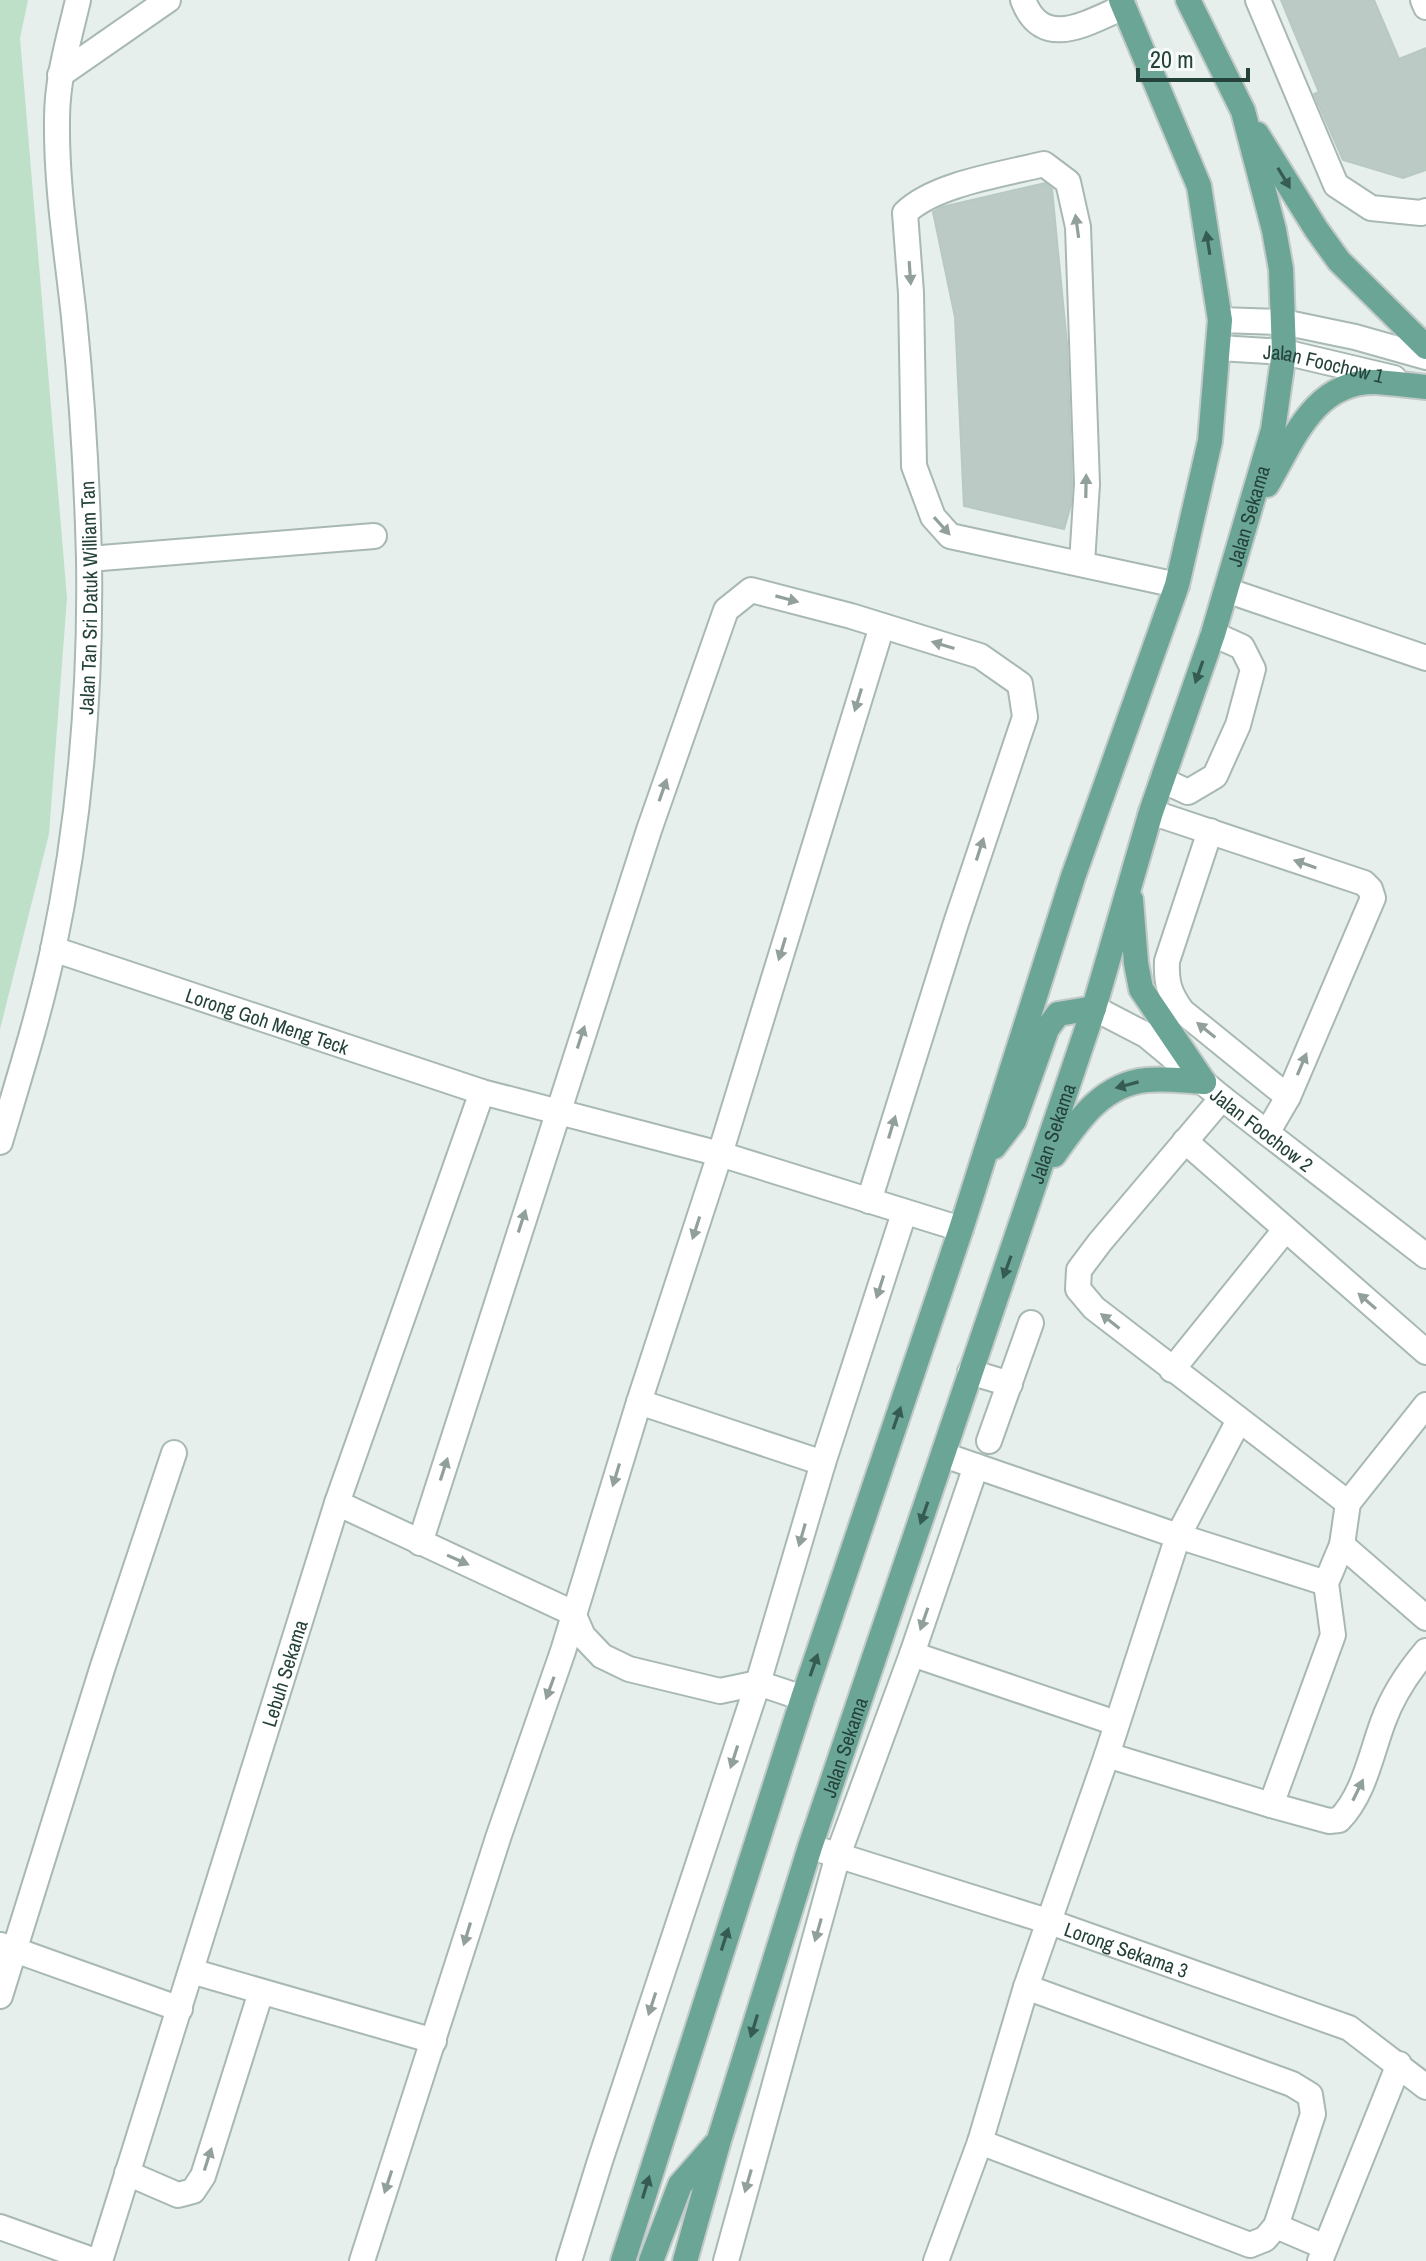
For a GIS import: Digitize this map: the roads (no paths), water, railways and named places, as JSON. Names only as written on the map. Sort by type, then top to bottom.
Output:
[{"type":"main road","name":"Jalan Sekama","points":[[685,2261],[719,2140],[810,1847],[1094,1008],[1151,812],[1213,634],[1273,430],[1284,352],[1281,269],[1274,230],[1243,111],[1188,0]]},
{"type":"main road","points":[[623,2261],[803,1698],[961,1229],[1073,877],[1177,585],[1210,441],[1220,320],[1199,186],[1123,3]]},
{"type":"main road","points":[[1243,111],[1339,261],[1426,347]]},
{"type":"main road","points":[[1248,518],[1306,416],[1336,391],[1372,382],[1426,386]]},
{"type":"main road","points":[[1130,885],[1141,989],[1204,1082]]},
{"type":"main road","points":[[981,1165],[1014,1121],[1047,1029],[1058,1014],[1094,1008]]},
{"type":"main road","points":[[1024,1220],[1054,1155],[1083,1114],[1114,1088],[1147,1080],[1204,1082]]},
{"type":"main road","points":[[651,2261],[680,2185],[719,2140]]},
{"type":"street","name":"Jalan Tan Sri Datuk William Tan","points":[[0,1142],[53,949],[73,832],[83,738],[89,559],[77,346],[56,117],[60,75],[78,0]]},
{"type":"street","points":[[60,75],[168,0]]},
{"type":"street","points":[[1023,0],[1029,16],[1044,28],[1069,31],[1123,3]]},
{"type":"street","points":[[1258,0],[1336,185],[1371,208],[1426,211]]},
{"type":"street","points":[[1423,0],[1426,7]]},
{"type":"street","points":[[1082,563],[1087,484],[1078,227],[1068,182],[1044,164],[917,200],[905,213],[911,293],[914,466],[933,517],[950,536],[1177,585]]},
{"type":"street","name":"Jalan Foochow 1","points":[[1220,320],[1283,322],[1355,337],[1426,357]]},
{"type":"street","name":"Jalan Foochow 1","points":[[1219,348],[1284,352],[1426,386]]},
{"type":"street","points":[[89,559],[374,536]]},
{"type":"street","points":[[420,1543],[649,830],[726,610],[751,590],[980,656],[1020,684],[1025,717],[956,923],[869,1201]]},
{"type":"street","points":[[1226,590],[1426,658]]},
{"type":"street","points":[[362,2261],[499,1835],[563,1651],[882,626]]},
{"type":"street","points":[[1162,780],[1188,792],[1215,776],[1238,725],[1253,669],[1242,647],[1213,634]]},
{"type":"street","points":[[1151,812],[1364,883],[1370,889],[1373,898],[1288,1097],[1267,1133]]},
{"type":"street","points":[[1210,831],[1167,961],[1166,982],[1182,1011],[1288,1097]]},
{"type":"street","name":"Lorong Goh Meng Teck","points":[[53,949],[482,1092],[720,1154],[961,1229]]},
{"type":"street","name":"Jalan Foochow 2","points":[[1094,1008],[1146,1035],[1426,1256]]},
{"type":"street","name":"Lebuh Sekama","points":[[98,2261],[180,2009],[337,1503],[482,1092]]},
{"type":"street","points":[[1222,1098],[1079,1270],[1078,1289],[1094,1308],[1172,1370],[1348,1503]]},
{"type":"street","points":[[1185,1141],[1426,1352]]},
{"type":"street","points":[[569,2261],[758,1683],[823,1463],[904,1213]]},
{"type":"street","points":[[1172,1370],[1285,1230]]},
{"type":"street","points":[[989,1441],[1031,1323]]},
{"type":"street","points":[[970,1372],[1010,1384]]},
{"type":"street","points":[[639,1402],[823,1463]]},
{"type":"street","points":[[1271,1805],[1333,1635],[1326,1583],[1342,1545],[1348,1503],[1426,1405]]},
{"type":"street","points":[[936,2261],[980,2142],[1047,1921],[1107,1755],[1178,1536],[1238,1422]]},
{"type":"street","points":[[0,1996],[8,1947],[174,1453]]},
{"type":"street","points":[[944,1455],[1178,1536],[1326,1583]]},
{"type":"street","points":[[726,2261],[838,1855],[912,1654],[976,1466]]},
{"type":"street","points":[[337,1503],[573,1613],[583,1636],[602,1656],[629,1669],[720,1691],[737,1690],[758,1683],[803,1698]]},
{"type":"street","points":[[1342,1545],[1426,1618]]},
{"type":"street","points":[[1107,1755],[1271,1805],[1329,1821],[1339,1820],[1347,1812],[1367,1771],[1384,1718],[1403,1683],[1426,1651]]},
{"type":"street","points":[[912,1654],[1116,1723]]},
{"type":"street","name":"Lorong Sekama 3","points":[[810,1847],[1047,1921],[1349,2028],[1426,2087]]},
{"type":"street","points":[[8,1947],[180,2009]]},
{"type":"street","points":[[191,1971],[434,2041]]},
{"type":"street","points":[[980,2142],[1250,2245],[1265,2239],[1276,2226],[1313,2114],[1310,2095],[1292,2084],[1026,1987]]},
{"type":"street","points":[[127,2173],[178,2195],[193,2191],[203,2176],[261,1992]]},
{"type":"street","points":[[1276,2226],[1323,2254],[1399,2064]]},
{"type":"street","points":[[0,2227],[98,2261]]}]
